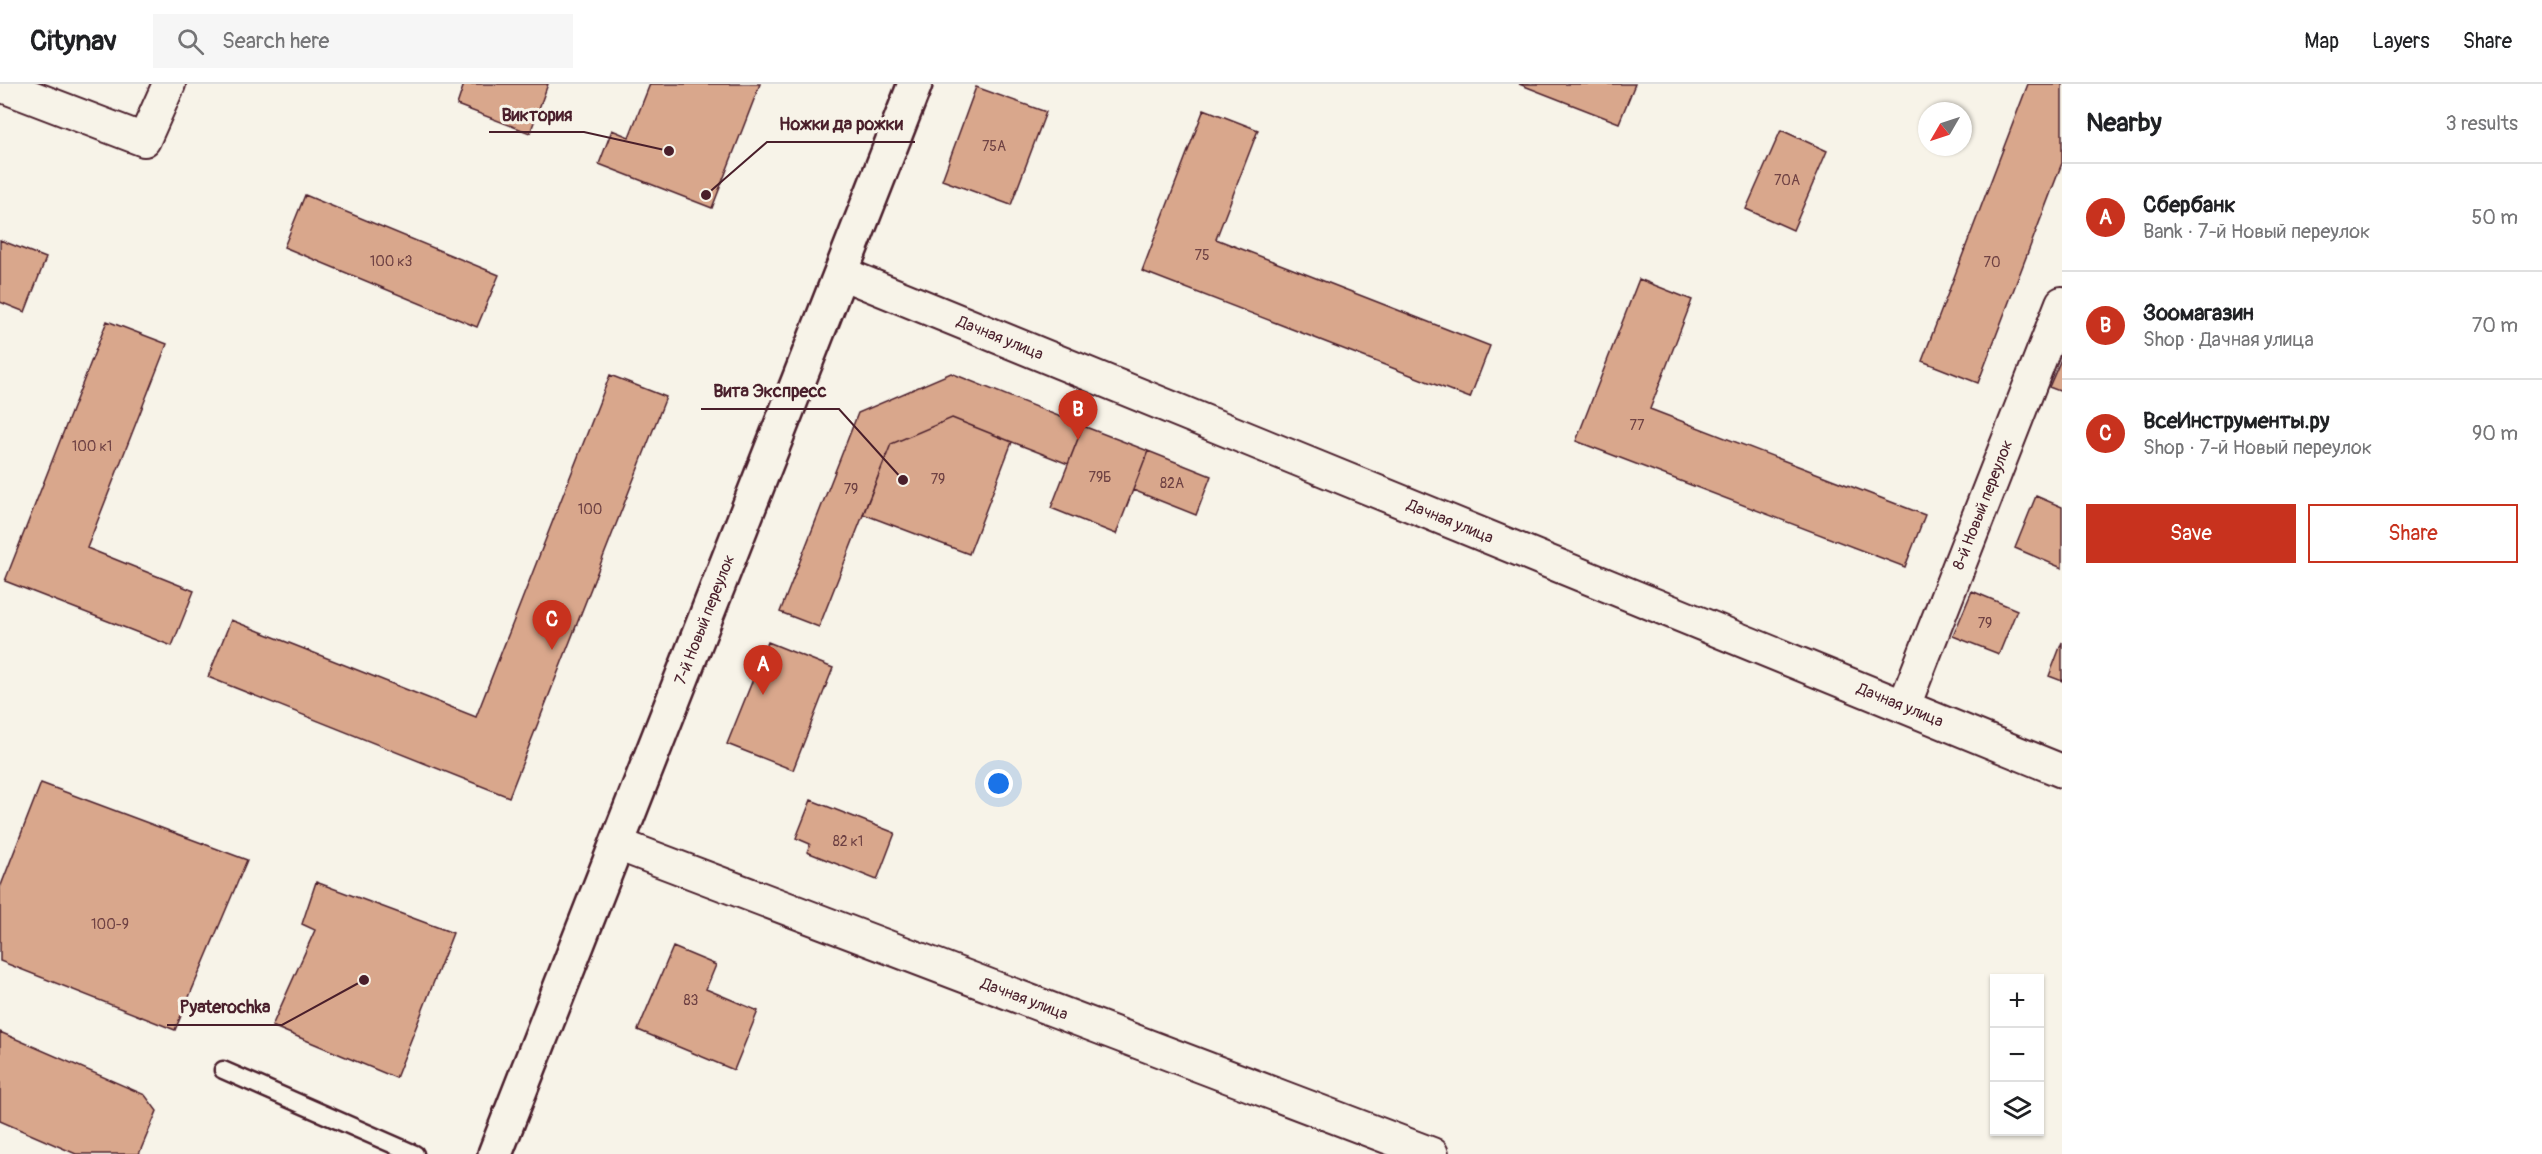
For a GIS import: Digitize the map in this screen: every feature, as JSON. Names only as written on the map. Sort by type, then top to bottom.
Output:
[{"type":"street","points":[[0,85],[144,140],[169,84]]},
{"type":"street","name":"7-й Новый переулок","points":[[495,1154],[915,84]]},
{"type":"street","name":"Дачная улица","points":[[841,273],[2062,771]]},
{"type":"street","name":"8-й Новый переулок","points":[[1904,706],[2062,303]]},
{"type":"street","name":"Дачная улица","points":[[617,844],[1432,1154]]},
{"type":"lane","points":[[223,1070],[415,1154]]},
{"type":"building","points":[[464,84],[548,84],[530,133],[457,105]]},
{"type":"building","points":[[650,84],[760,84],[712,208],[599,164],[612,130],[629,137]]},
{"type":"building","points":[[1519,84],[1635,84],[1619,123]]},
{"type":"building","points":[[2028,84],[2062,84],[2062,163],[1978,383],[1922,361]]},
{"type":"building","points":[[976,87],[1046,112],[1011,205],[942,180]]},
{"type":"building","points":[[1204,109],[1258,130],[1216,239],[1490,346],[1470,398],[1142,271]]},
{"type":"building","points":[[1781,130],[1827,151],[1793,230],[1746,209]]},
{"type":"building","points":[[305,195],[499,275],[477,327],[284,247]]},
{"type":"building","points":[[0,240],[46,258],[25,312],[0,302]]},
{"type":"building","points":[[1639,279],[1692,300],[1650,409],[1925,515],[1905,567],[1576,441]]},
{"type":"building","points":[[107,321],[167,344],[87,548],[194,591],[172,646],[5,581]]},
{"type":"building","points":[[2062,357],[2062,392],[2049,387]]},
{"type":"building","points":[[951,373],[1083,426],[1068,464],[952,418],[891,444],[819,627],[780,612],[858,413]]},
{"type":"building","points":[[610,375],[666,397],[509,797],[208,677],[231,620],[476,717]]},
{"type":"building","points":[[952,418],[1012,442],[969,554],[863,514],[891,444]]},
{"type":"building","points":[[1083,426],[1148,451],[1116,534],[1051,508]]},
{"type":"building","points":[[1148,451],[1211,476],[1196,515],[1133,490]]},
{"type":"building","points":[[2036,496],[2062,507],[2062,568],[2015,548]]},
{"type":"building","points":[[1972,591],[2017,610],[1999,654],[1953,636]]},
{"type":"building","points":[[768,642],[833,668],[793,770],[727,744]]},
{"type":"building","points":[[2062,642],[2062,681],[2049,676]]},
{"type":"building","points":[[41,783],[247,860],[175,1030],[0,961],[0,888]]},
{"type":"building","points":[[811,800],[895,833],[877,880],[807,852],[810,844],[796,838]]},
{"type":"building","points":[[316,882],[453,933],[396,1078],[272,1026],[315,930],[302,924]]},
{"type":"building","points":[[673,947],[716,965],[706,989],[758,1011],[734,1070],[638,1030]]},
{"type":"building","points":[[0,1032],[145,1095],[157,1111],[139,1154],[76,1154],[0,1121]]},
{"type":"place","name":"Виктория","points":[[669,151]]},
{"type":"place","name":"Ножки да рожки","points":[[706,195]]},
{"type":"place","name":"Зоомагазин","points":[[1078,440]]},
{"type":"place","name":"Вита Экспресс","points":[[903,480]]},
{"type":"place","name":"ВсеИнструменты.ру","points":[[552,650]]},
{"type":"place","name":"Сбербанк","points":[[763,695]]},
{"type":"place","name":"Pyaterochka","points":[[364,980]]}]
